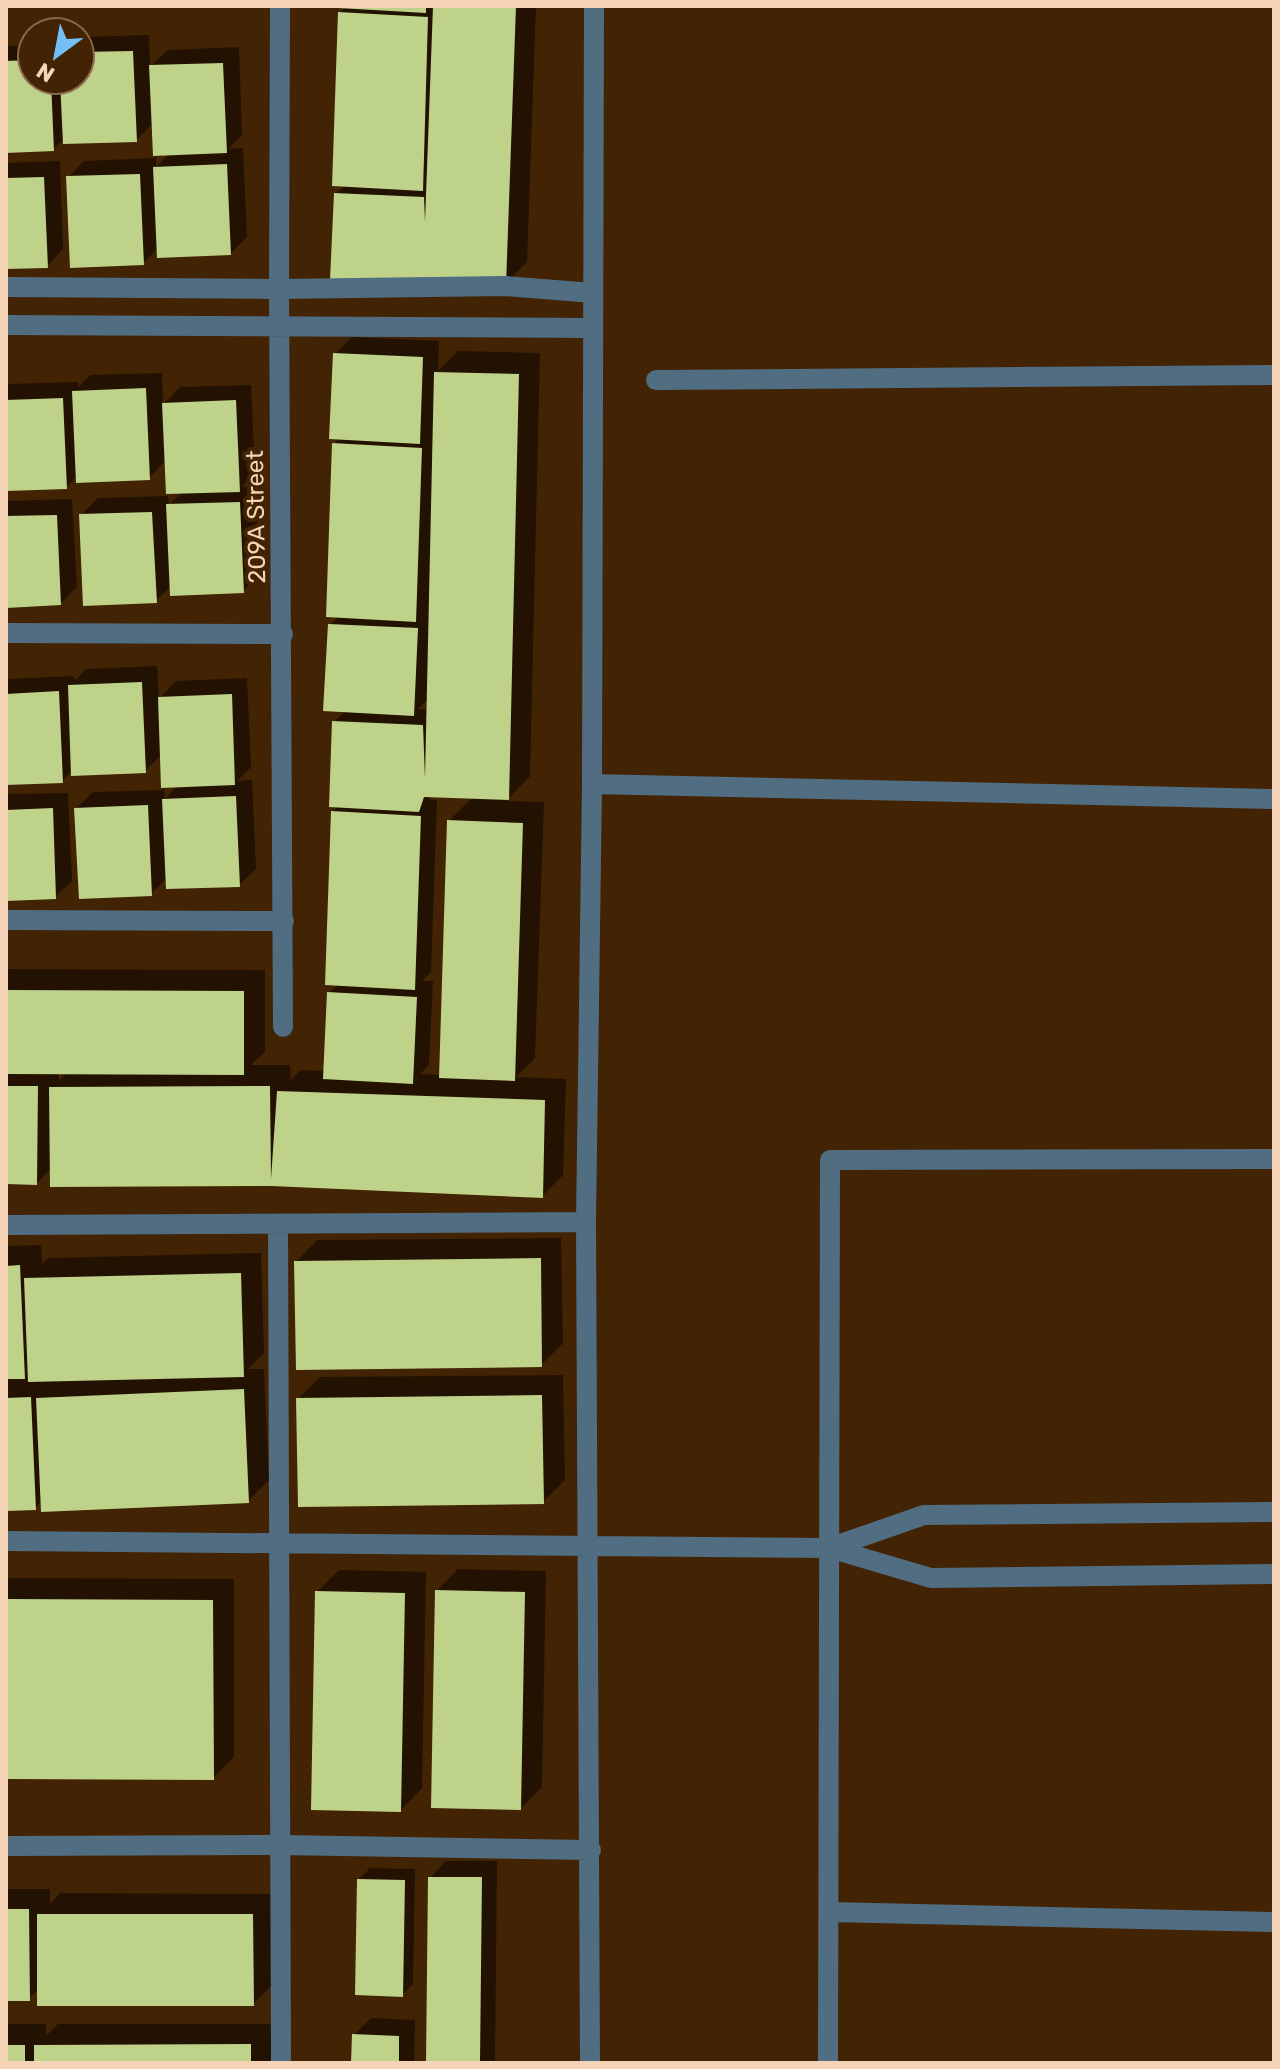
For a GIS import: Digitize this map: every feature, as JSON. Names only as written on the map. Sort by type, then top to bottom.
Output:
[{"type":"street","name":"209A Street","points":[[280,6],[283,1027]]},
{"type":"street","points":[[590,2063],[586,1222],[592,784],[594,6]]},
{"type":"street","points":[[6,287],[279,289],[506,286],[593,293]]},
{"type":"street","points":[[6,325],[593,328]]},
{"type":"street","points":[[656,380],[1274,375]]},
{"type":"street","points":[[6,633],[283,634]]},
{"type":"street","points":[[592,784],[1274,799]]},
{"type":"street","points":[[6,920],[284,921]]},
{"type":"street","points":[[828,2063],[830,1160],[1274,1159]]},
{"type":"street","points":[[6,1225],[586,1222]]},
{"type":"street","points":[[278,1224],[281,2063]]},
{"type":"street","points":[[829,1548],[924,1515],[1274,1512]]},
{"type":"street","points":[[6,1541],[829,1548],[931,1578],[1274,1574]]},
{"type":"street","points":[[6,1846],[280,1845],[591,1850]]},
{"type":"street","points":[[829,1912],[1274,1922]]},
{"type":"building","points":[[426,6],[426,13],[338,8]]},
{"type":"building","points":[[433,6],[516,6],[506,286],[330,280],[334,193],[424,197],[425,222]]},
{"type":"building","points":[[338,12],[428,17],[423,191],[332,186]]},
{"type":"building","points":[[133,51],[137,142],[63,144],[61,96],[96,96],[96,52]]},
{"type":"building","points":[[6,61],[16,61],[16,96],[52,96],[54,151],[6,153]]},
{"type":"building","points":[[223,63],[227,153],[153,156],[149,65]]},
{"type":"building","points":[[227,164],[231,255],[157,258],[153,167]]},
{"type":"building","points":[[140,174],[144,265],[70,268],[66,176]]},
{"type":"building","points":[[44,177],[48,268],[6,269],[6,178]]},
{"type":"building","points":[[333,353],[423,357],[420,444],[329,439]]},
{"type":"building","points":[[434,372],[519,374],[509,800],[424,797],[419,812],[329,807],[332,721],[423,725],[425,778]]},
{"type":"building","points":[[146,388],[150,480],[76,483],[72,391]]},
{"type":"building","points":[[63,398],[67,489],[6,491],[6,400]]},
{"type":"building","points":[[236,400],[240,492],[166,494],[162,403]]},
{"type":"building","points":[[332,443],[422,448],[416,622],[326,617]]},
{"type":"building","points":[[240,502],[244,593],[170,596],[166,504]]},
{"type":"building","points":[[152,512],[157,603],[83,606],[79,514]]},
{"type":"building","points":[[57,515],[61,605],[6,608],[6,516]]},
{"type":"building","points":[[328,624],[418,628],[414,716],[323,711]]},
{"type":"building","points":[[142,682],[146,773],[71,776],[68,685]]},
{"type":"building","points":[[59,691],[63,783],[6,785],[6,694]]},
{"type":"building","points":[[232,694],[235,785],[161,788],[158,697]]},
{"type":"building","points":[[236,796],[240,887],[166,889],[162,799]]},
{"type":"building","points":[[148,805],[152,896],[79,899],[74,808]]},
{"type":"building","points":[[53,808],[56,899],[6,901],[6,810]]},
{"type":"building","points":[[331,811],[421,816],[415,990],[325,985]]},
{"type":"building","points":[[447,820],[523,823],[515,1081],[439,1078]]},
{"type":"building","points":[[6,990],[244,991],[244,1075],[6,1074]]},
{"type":"building","points":[[327,992],[417,997],[413,1084],[323,1079]]},
{"type":"building","points":[[6,1086],[38,1086],[37,1185],[6,1184]]},
{"type":"building","points":[[270,1086],[271,1179],[277,1091],[545,1100],[543,1198],[271,1186],[50,1187],[49,1087]]},
{"type":"building","points":[[541,1258],[542,1367],[296,1370],[294,1261]]},
{"type":"building","points":[[20,1265],[25,1379],[6,1379],[6,1266]]},
{"type":"building","points":[[241,1273],[244,1377],[28,1382],[24,1278]]},
{"type":"building","points":[[244,1389],[249,1503],[41,1512],[36,1398]]},
{"type":"building","points":[[542,1395],[544,1504],[298,1507],[296,1398]]},
{"type":"building","points":[[31,1397],[36,1510],[6,1511],[6,1398]]},
{"type":"building","points":[[435,1590],[525,1592],[521,1810],[431,1808]]},
{"type":"building","points":[[315,1591],[405,1593],[401,1812],[311,1810]]},
{"type":"building","points":[[6,1599],[213,1600],[214,1780],[6,1779]]},
{"type":"building","points":[[428,1877],[482,1877],[480,2063],[426,2063]]},
{"type":"building","points":[[357,1879],[405,1880],[403,1997],[355,1995]]},
{"type":"building","points":[[6,1909],[29,1909],[30,2001],[6,2001]]},
{"type":"building","points":[[37,1914],[253,1914],[254,2006],[37,2006]]},
{"type":"building","points":[[352,2034],[399,2036],[399,2063],[351,2063]]},
{"type":"building","points":[[251,2044],[251,2063],[34,2063],[34,2045]]},
{"type":"building","points":[[6,2045],[25,2045],[25,2063],[6,2063]]}]
